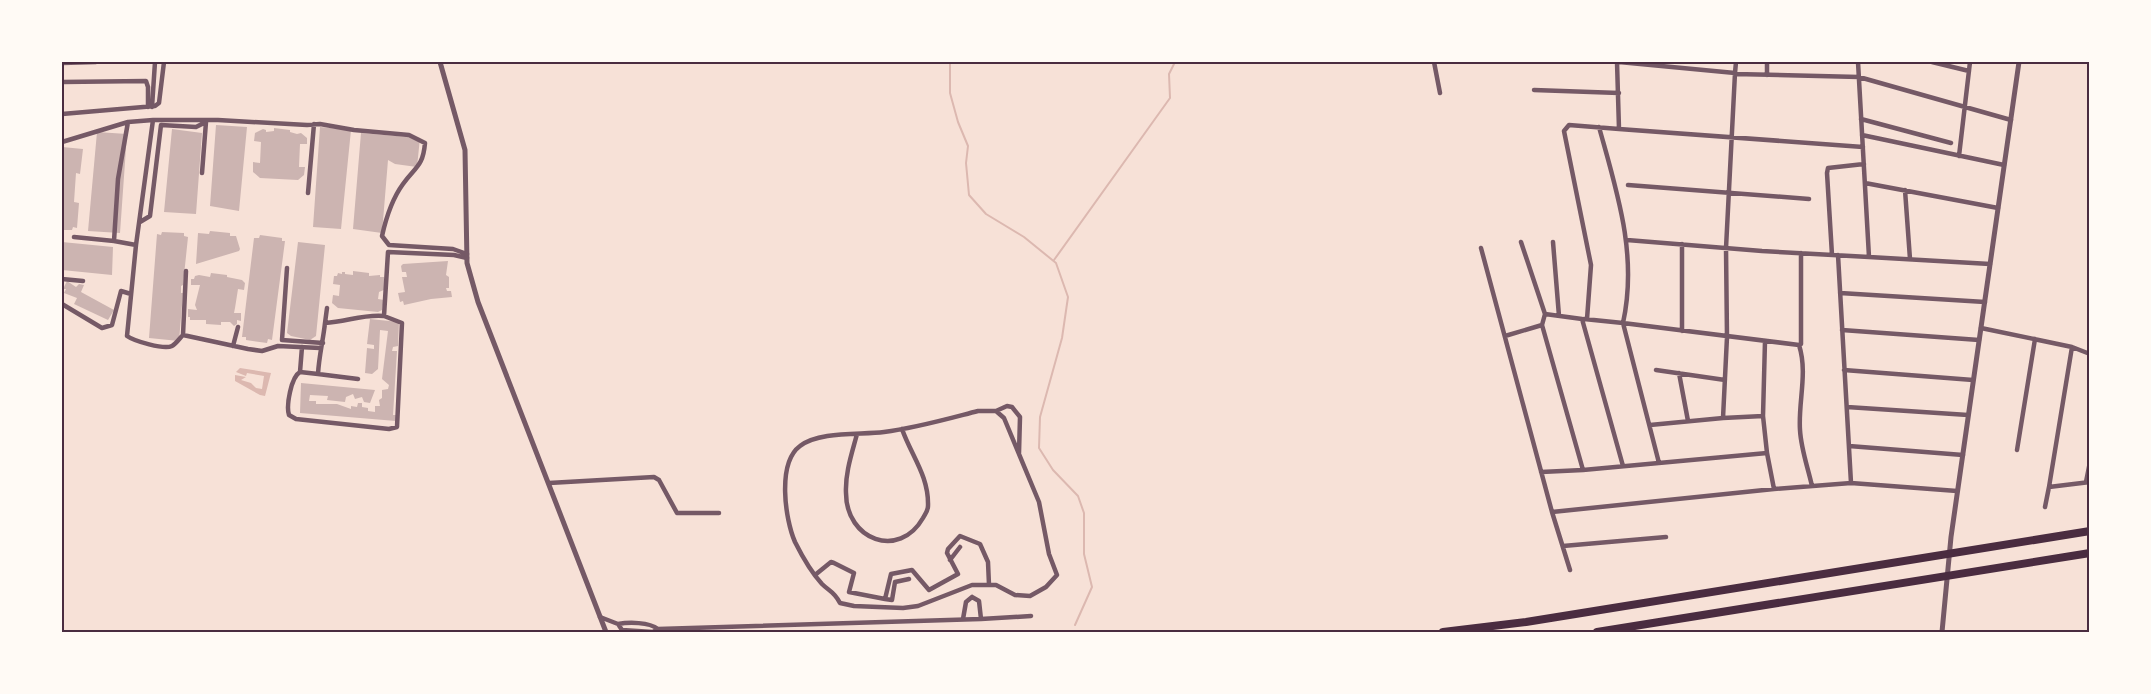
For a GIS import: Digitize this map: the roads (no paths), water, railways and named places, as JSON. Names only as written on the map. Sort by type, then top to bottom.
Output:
[{"type":"highway","points":[[1443,633],[1538,620],[2090,531]]},
{"type":"highway","points":[[1597,633],[2090,553]]},
{"type":"street","points":[[62,63],[96,62]]},
{"type":"street","points":[[150,107],[155,62]]},
{"type":"street","points":[[62,114],[150,107],[159,103],[164,62]]},
{"type":"street","points":[[440,62],[467,160],[467,256],[478,302],[606,633]]},
{"type":"street","points":[[1434,62],[1440,93]]},
{"type":"street","points":[[1619,129],[1618,62],[1767,75],[1859,77],[2011,120]]},
{"type":"street","points":[[1686,62],[1686,68]]},
{"type":"street","points":[[1723,418],[1727,337],[1726,248],[1736,62]]},
{"type":"street","points":[[1767,62],[1767,75]]},
{"type":"street","points":[[1858,62],[1869,257]]},
{"type":"street","points":[[1932,62],[1968,71]]},
{"type":"street","points":[[1959,156],[1970,62]]},
{"type":"street","points":[[1942,633],[1945,585],[1957,491],[2019,62]]},
{"type":"street","points":[[62,82],[146,81],[150,107]]},
{"type":"street","points":[[1534,90],[1619,93]]},
{"type":"street","points":[[1861,119],[1951,143]]},
{"type":"street","points":[[62,142],[128,122],[153,120],[314,124],[409,135],[425,143],[419,166],[404,182],[394,200],[382,236],[389,245],[453,249],[467,256]]},
{"type":"street","points":[[153,120],[136,245],[127,336],[132,340],[167,348],[183,335],[186,271]]},
{"type":"street","points":[[114,241],[118,178],[128,122]]},
{"type":"street","points":[[202,172],[206,122]]},
{"type":"street","points":[[139,223],[150,216],[161,125],[196,127],[206,122]]},
{"type":"street","points":[[308,193],[314,124]]},
{"type":"street","points":[[1623,466],[1585,319],[1590,265],[1564,131],[1569,125],[1863,147]]},
{"type":"street","points":[[1599,128],[1627,240],[1626,303],[1623,323],[1659,463]]},
{"type":"street","points":[[1862,135],[2004,165]]},
{"type":"street","points":[[1851,483],[1840,293],[1827,173],[1828,168],[1864,164]]},
{"type":"street","points":[[1865,183],[1998,208]]},
{"type":"street","points":[[1628,185],[1809,199]]},
{"type":"street","points":[[1905,190],[1910,259]]},
{"type":"street","points":[[74,237],[136,245]]},
{"type":"street","points":[[1627,240],[1990,264]]},
{"type":"street","points":[[1521,242],[1545,314],[1542,325],[1583,470]]},
{"type":"street","points":[[1554,242],[1559,316]]},
{"type":"street","points":[[1682,244],[1682,331]]},
{"type":"street","points":[[1481,248],[1552,512],[1570,570]]},
{"type":"street","points":[[384,316],[388,252],[467,256]]},
{"type":"street","points":[[1801,253],[1801,344],[1799,345],[1803,356],[1803,375],[1800,432],[1812,486]]},
{"type":"street","points":[[287,268],[282,340],[323,343]]},
{"type":"street","points":[[62,279],[83,281]]},
{"type":"street","points":[[62,304],[102,328],[112,325],[121,291],[131,294]]},
{"type":"street","points":[[1840,293],[1985,302]]},
{"type":"street","points":[[318,374],[327,308]]},
{"type":"street","points":[[325,323],[340,322],[367,314],[384,316],[402,323],[397,427],[389,429],[296,418],[289,415],[287,410],[292,380],[300,372],[358,379]]},
{"type":"street","points":[[1545,314],[1799,345]]},
{"type":"street","points":[[1505,336],[1542,325]]},
{"type":"street","points":[[233,346],[238,327]]},
{"type":"street","points":[[1981,328],[2072,347],[2090,354]]},
{"type":"street","points":[[1842,330],[1979,340]]},
{"type":"street","points":[[183,335],[262,351],[278,346],[320,348]]},
{"type":"street","points":[[2017,450],[2035,339]]},
{"type":"street","points":[[1765,341],[1762,416],[1774,489]]},
{"type":"street","points":[[300,372],[302,347]]},
{"type":"street","points":[[2045,507],[2072,347]]},
{"type":"street","points":[[1656,370],[1725,380]]},
{"type":"street","points":[[1844,370],[1973,380]]},
{"type":"street","points":[[1679,374],[1688,421]]},
{"type":"street","points":[[996,411],[1004,418],[1019,456],[1039,502],[1049,554],[1057,575],[1046,587],[1030,596],[1015,595],[996,585],[972,585],[918,606],[890,608],[854,606],[840,603],[835,592],[823,585],[794,540],[786,509],[785,483],[791,457],[799,447],[816,438],[902,429],[978,411],[996,411],[1012,406],[1020,417],[1019,456]]},
{"type":"street","points":[[1846,407],[1968,416]]},
{"type":"street","points":[[1650,425],[1762,416]]},
{"type":"street","points":[[857,434],[849,465],[846,493],[848,511],[861,532],[867,536],[881,541],[894,540],[908,535],[919,525],[928,509],[922,468],[908,446],[902,429]]},
{"type":"street","points":[[1849,446],[1963,455]]},
{"type":"street","points":[[1542,472],[1767,453]]},
{"type":"street","points":[[2049,487],[2088,482],[2090,462]]},
{"type":"street","points":[[549,483],[654,477],[659,480],[677,513],[719,513]]},
{"type":"street","points":[[1552,512],[1851,483],[1957,491]]},
{"type":"street","points":[[885,599],[891,574],[912,570],[929,590],[958,574],[947,553],[960,536],[980,544],[988,562],[989,585]]},
{"type":"street","points":[[1563,546],[1666,537]]},
{"type":"street","points":[[951,560],[960,547]]},
{"type":"street","points":[[815,574],[834,562],[854,573],[849,592],[892,600],[895,582],[909,579]]},
{"type":"street","points":[[972,585],[972,597]]},
{"type":"street","points":[[963,619],[966,602],[972,597]]},
{"type":"street","points":[[972,597],[979,601],[981,619]]},
{"type":"street","points":[[600,617],[618,624],[653,625],[658,628],[1031,616]]},
{"type":"waterway","points":[[950,62],[950,93],[968,146],[966,163],[969,195],[986,214],[1024,237],[1056,263],[1068,297],[1062,338],[1040,417],[1039,448],[1053,470],[1078,496],[1084,513],[1084,554],[1092,587],[1075,625]]},
{"type":"waterway","points":[[1054,260],[1170,98],[1169,74],[1175,62]]}]
